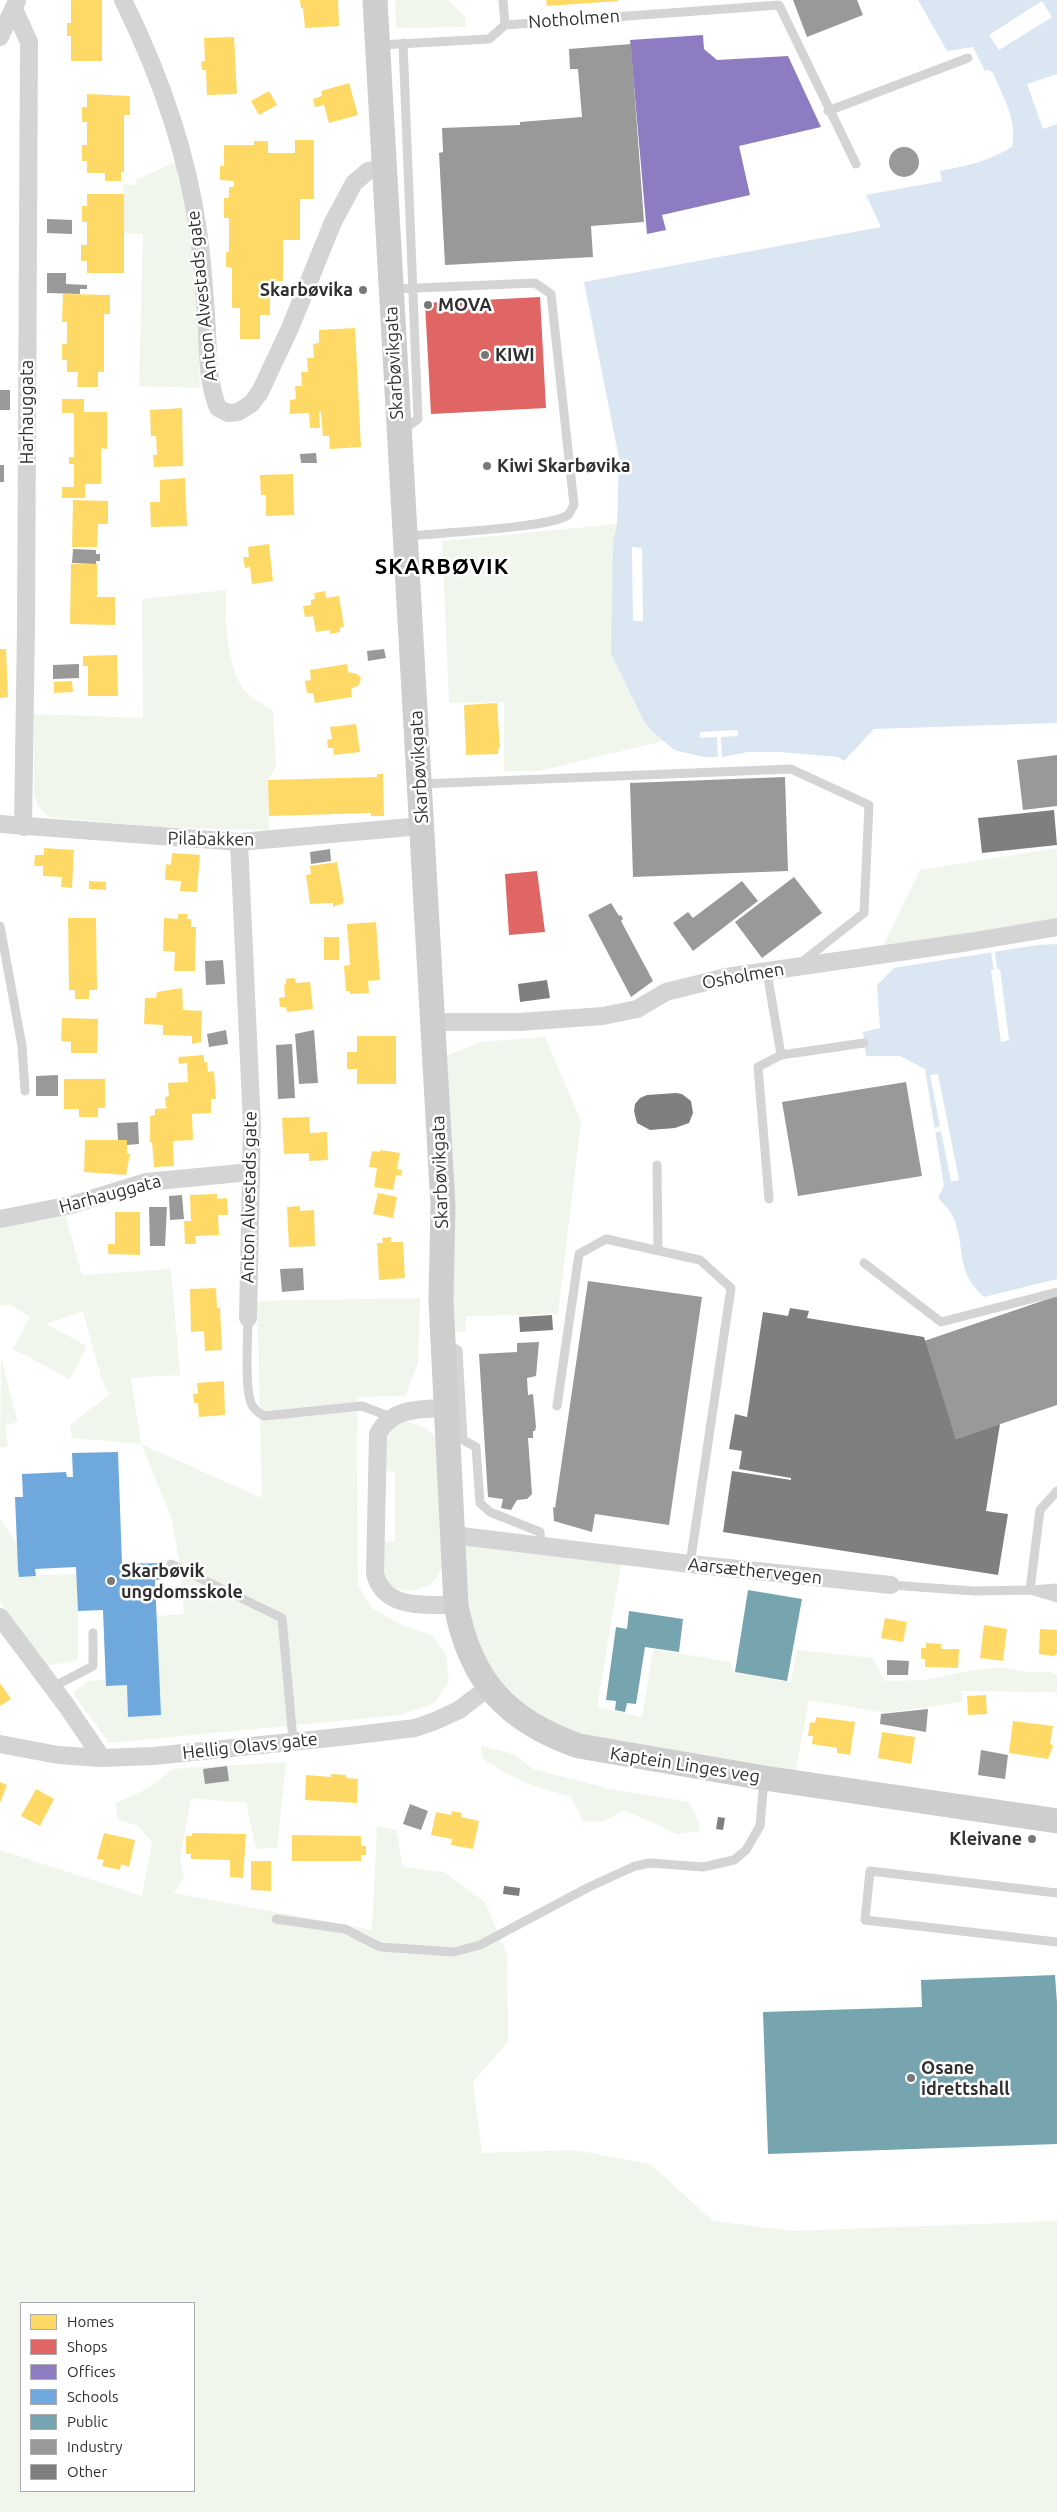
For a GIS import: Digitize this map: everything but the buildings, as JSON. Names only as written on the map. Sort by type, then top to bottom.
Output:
[{"type":"main road","name":"Skarbøvikgata","points":[[375,0],[384,168],[401,289],[399,434],[443,1206],[445,1408],[453,1535]]},
{"type":"main road","name":"Kaptein Linges veg","points":[[453,1535],[456,1605],[460,1626],[469,1653],[489,1688],[512,1711],[531,1726],[553,1737],[579,1746],[764,1778],[1057,1820]]},
{"type":"street","name":"Anton Alvestads gate","points":[[123,0],[157,74],[190,185],[203,276],[210,381],[218,408],[228,413],[238,412],[251,404],[260,392],[290,328],[333,222],[354,183],[368,171],[384,168]]},
{"type":"street","points":[[0,37],[16,4]]},
{"type":"street","name":"Harhauggata","points":[[16,4],[28,42],[26,626],[23,827]]},
{"type":"street","name":"Pilabakken","points":[[0,824],[239,842],[422,826]]},
{"type":"street","name":"Anton Alvestads gate","points":[[239,842],[252,1125],[248,1318]]},
{"type":"street","name":"Osholmen","points":[[432,1022],[520,1022],[603,1016],[637,1009],[666,992],[695,984],[798,966],[969,942],[1057,927]]},
{"type":"street","name":"Harhauggata","points":[[0,1219],[71,1205],[146,1182],[251,1172]]},
{"type":"street","points":[[445,1408],[416,1409],[391,1417],[383,1424],[378,1434],[375,1555],[377,1579],[388,1595],[397,1601],[409,1604],[456,1605]]},
{"type":"street","name":"Aarsæthervegen","points":[[453,1535],[690,1564],[891,1585]]},
{"type":"street","points":[[0,1617],[102,1758]]},
{"type":"street","name":"Hellig Olavs gate","points":[[0,1744],[58,1755],[102,1758],[154,1756],[415,1728],[460,1710],[489,1688]]},
{"type":"lane","points":[[503,0],[505,25]]},
{"type":"lane","name":"Notholmen","points":[[377,45],[489,39],[505,25],[778,5],[828,111],[856,164]]},
{"type":"lane","points":[[403,43],[401,289],[536,283],[551,294],[574,506],[568,515],[554,520],[519,526],[405,536]]},
{"type":"lane","points":[[828,111],[968,58]]},
{"type":"lane","points":[[420,784],[791,769],[869,805],[864,913],[798,966]]},
{"type":"lane","points":[[0,926],[22,1046],[25,1091]]},
{"type":"lane","points":[[767,972],[781,1055]]},
{"type":"lane","points":[[769,1200],[758,1067],[781,1055],[864,1043]]},
{"type":"lane","points":[[657,1164],[658,1250]]},
{"type":"lane","points":[[557,1406],[579,1254],[606,1238],[700,1260],[731,1288],[690,1564]]},
{"type":"lane","points":[[864,1263],[941,1322],[1057,1292]]},
{"type":"lane","name":"Anton Alvestads gate","points":[[248,1318],[249,1390],[251,1403],[256,1411],[264,1416],[362,1406],[391,1417]]},
{"type":"lane","points":[[443,1342],[458,1350],[463,1440],[476,1447],[480,1503],[490,1512],[540,1532],[541,1546]]},
{"type":"lane","points":[[1057,1491],[1040,1510],[1030,1590],[1057,1588]]},
{"type":"lane","points":[[171,1564],[282,1618],[293,1740]]},
{"type":"lane","name":"Aarsæthervegen","points":[[891,1585],[974,1591],[1030,1590],[1057,1598]]},
{"type":"lane","points":[[52,1688],[93,1666],[93,1633]]},
{"type":"lane","points":[[276,1919],[345,1929],[380,1947],[454,1952],[480,1945],[589,1887],[635,1866],[650,1863],[713,1866],[734,1860],[746,1850],[760,1826],[764,1778]]},
{"type":"lane","points":[[1057,1894],[870,1871],[865,1920],[1057,1942]]},
{"type":"shaded area","points":[[395,0],[448,0],[465,16],[465,27],[396,28]]},
{"type":"shaded area","points":[[918,0],[1057,0],[1057,723],[874,729],[844,761],[838,757],[780,752],[748,752],[722,757],[704,757],[674,750],[652,731],[644,721],[611,654],[613,542],[617,524],[619,458],[584,282],[881,227],[866,195],[942,181],[940,171],[978,162],[1012,147],[1013,128],[1011,118],[993,73],[989,70],[985,71],[973,47],[947,51]]},
{"type":"shaded area","points":[[177,161],[189,219],[197,298],[200,388],[139,386],[143,234],[124,233],[123,184],[137,185],[136,180]]},
{"type":"shaded area","points":[[617,524],[613,542],[652,731],[663,741],[539,771],[504,771],[504,702],[449,703],[442,541]]},
{"type":"shaded area","points":[[226,590],[228,644],[235,672],[247,693],[273,711],[276,767],[268,780],[269,830],[168,828],[49,817],[37,805],[34,792],[34,714],[143,718],[142,599]]},
{"type":"shaded area","points":[[1057,848],[1057,920],[883,946],[920,870]]},
{"type":"shaded area","points":[[1057,944],[1057,1279],[984,1297],[969,1278],[965,1269],[958,1230],[954,1219],[938,1197],[944,1186],[925,1069],[900,1056],[866,1056],[863,1032],[880,1028],[877,985],[894,968],[1037,945]]},
{"type":"shaded area","points":[[545,1037],[581,1121],[558,1314],[466,1316],[466,1331],[453,1332],[446,1056],[481,1042]]},
{"type":"shaded area","points":[[65,1214],[82,1275],[171,1269],[180,1375],[131,1378],[141,1444],[72,1438],[70,1425],[109,1395],[101,1377],[83,1311],[46,1324],[87,1346],[70,1379],[13,1349],[30,1317],[13,1306],[0,1305],[0,1224]]},
{"type":"shaded area","points":[[420,1298],[418,1363],[405,1396],[357,1397],[358,1585],[372,1608],[402,1625],[433,1636],[446,1655],[449,1681],[435,1703],[400,1715],[109,1743],[73,1693],[88,1681],[128,1678],[160,1714],[157,1616],[184,1614],[179,1560],[171,1516],[141,1444],[262,1498],[257,1301]]},
{"type":"shaded area","points":[[1,1358],[18,1422],[5,1425],[8,1446],[0,1448]]},
{"type":"shaded area","points":[[408,1422],[424,1427],[439,1439],[446,1557],[440,1572],[433,1582],[417,1589],[402,1590],[390,1585],[385,1579],[381,1565],[383,1541],[395,1542],[395,1472],[384,1471],[384,1458],[389,1435],[396,1424]]},
{"type":"shaded area","points":[[0,1519],[18,1545],[19,1576],[78,1574],[78,1660],[46,1666],[0,1602]]},
{"type":"shaded area","points":[[463,1545],[621,1564],[597,1707],[642,1717],[653,1649],[731,1662],[732,1672],[791,1682],[797,1650],[873,1658],[885,1681],[926,1680],[962,1672],[1000,1667],[1026,1672],[1051,1672],[1057,1675],[1057,1695],[1055,1692],[961,1691],[962,1702],[886,1713],[809,1700],[795,1773],[587,1741],[526,1709],[497,1682],[479,1650],[465,1608]]},
{"type":"shaded area","points":[[481,1746],[514,1754],[533,1769],[610,1789],[689,1802],[698,1821],[699,1831],[677,1834],[624,1810],[602,1822],[583,1821],[571,1796],[546,1790],[514,1778],[482,1758]]},
{"type":"shaded area","points":[[286,1762],[277,1848],[256,1849],[246,1803],[191,1798],[180,1858],[184,1877],[174,1893],[372,1930],[377,1826],[396,1830],[403,1867],[444,1872],[485,1902],[507,1955],[508,2042],[473,2082],[482,2153],[575,2150],[650,2164],[713,2221],[792,2231],[1057,2221],[1057,2512],[0,2512],[0,1850],[142,1896],[152,1842],[138,1826],[117,1819],[116,1803],[151,1787],[172,1769]]},
{"type":"pier","points":[[1042,1],[1052,17],[999,50],[989,35]]},
{"type":"pier","points":[[1057,74],[1057,124],[1043,129],[1027,84]]},
{"type":"pier","points":[[632,547],[642,548],[643,621],[633,621]]},
{"type":"pier","points":[[738,730],[738,736],[721,737],[722,757],[718,757],[717,737],[700,738],[700,732]]},
{"type":"pier","points":[[995,952],[997,969],[1000,969],[1009,1040],[1001,1042],[991,970],[994,970],[991,953]]},
{"type":"pier","points":[[938,1074],[959,1180],[951,1182],[941,1131],[935,1132],[934,1129],[940,1126],[930,1075]]},
{"type":"place","name":"Skarbøvika","points":[[363,290]]},
{"type":"place","name":"MOVA","points":[[428,305]]},
{"type":"place","name":"KIWI","points":[[485,355]]},
{"type":"place","name":"Kiwi Skarbøvika","points":[[487,466]]},
{"type":"place","name":"Skarbøvik ungdomsskole","points":[[111,1581]]},
{"type":"place","name":"Kleivane","points":[[1032,1839]]},
{"type":"place","name":"Osane idrettshall","points":[[911,2078]]},
{"type":"district","name":"SKARBØVIK","points":[[442,567]]}]
